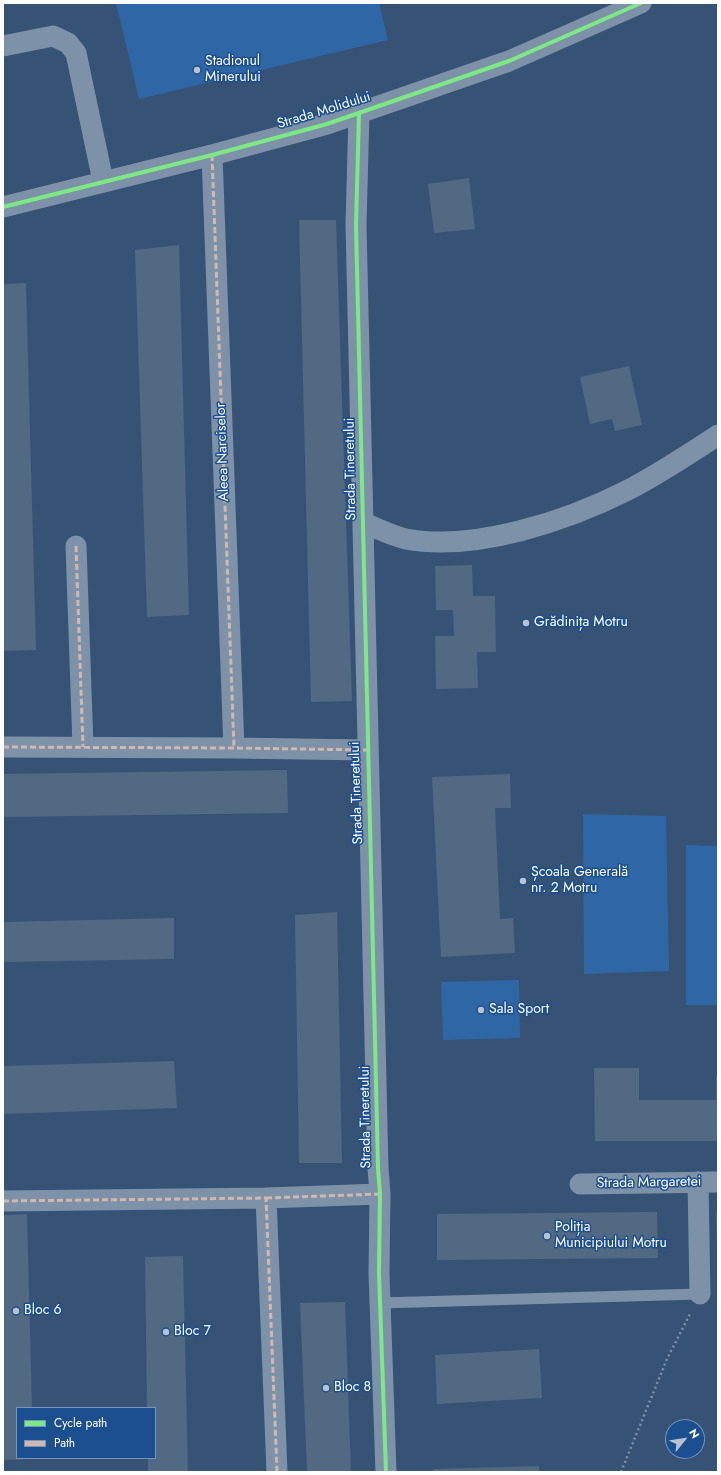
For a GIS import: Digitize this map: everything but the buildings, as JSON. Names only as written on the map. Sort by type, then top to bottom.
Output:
[{"type":"street","name":"Strada Molidului","points":[[3,207],[212,156],[327,124],[509,61],[641,3]]},
{"type":"street","points":[[3,46],[53,36],[68,43],[76,53],[103,182]]},
{"type":"street","name":"Strada Tineretului","points":[[359,113],[356,225],[364,523],[367,750],[378,1168],[380,1194],[380,1303],[386,1472]]},
{"type":"street","name":"Aleea Narciselor","points":[[212,156],[234,748]]},
{"type":"street","points":[[364,523],[405,539],[431,542],[469,542],[510,533],[586,509],[628,490],[718,435]]},
{"type":"street","points":[[76,546],[83,746]]},
{"type":"street","points":[[3,747],[83,746],[367,750]]},
{"type":"street","points":[[700,1294],[708,1182]]},
{"type":"street","name":"Strada Margaretei","points":[[580,1184],[708,1182]]},
{"type":"street","points":[[3,1202],[266,1198],[380,1194]]},
{"type":"street","points":[[266,1198],[277,1472]]},
{"type":"lane","points":[[380,1303],[700,1294]]},
{"type":"path","points":[[621,1472],[667,1359],[700,1294]]},
{"type":"shaded area","name":"Stadionul Minerului","points":[[116,3],[379,3],[388,40],[139,99]]},
{"type":"shaded area","points":[[583,814],[666,816],[669,971],[584,974]]},
{"type":"shaded area","points":[[686,845],[718,846],[718,1005],[686,1005]]},
{"type":"shaded area","name":"Sala Sport","points":[[519,980],[520,1038],[443,1040],[441,982]]},
{"type":"marked path","points":[[212,155],[234,748]]},
{"type":"marked path","points":[[76,546],[83,747]]},
{"type":"marked path","points":[[3,747],[367,750]]},
{"type":"marked path","points":[[266,1198],[380,1194]]},
{"type":"marked path","points":[[3,1201],[266,1198],[277,1472]]},
{"type":"cycle path","points":[[3,207],[212,155],[327,124],[509,61],[641,3]]},
{"type":"cycle path","points":[[359,113],[356,225],[378,1168],[380,1194],[379,1273],[386,1472]]},
{"type":"place","name":"Stadionul Minerului","points":[[197,70]]},
{"type":"place","name":"Grădinița Motru","points":[[526,623]]},
{"type":"place","name":"Școala Generală nr. 2 Motru","points":[[523,881]]},
{"type":"place","name":"Sala Sport","points":[[481,1010]]},
{"type":"place","name":"Poliția Municipiului Motru","points":[[547,1236]]},
{"type":"place","name":"Bloc 6","points":[[16,1311]]},
{"type":"place","name":"Bloc 7","points":[[166,1332]]},
{"type":"place","name":"Bloc 8","points":[[326,1388]]}]
